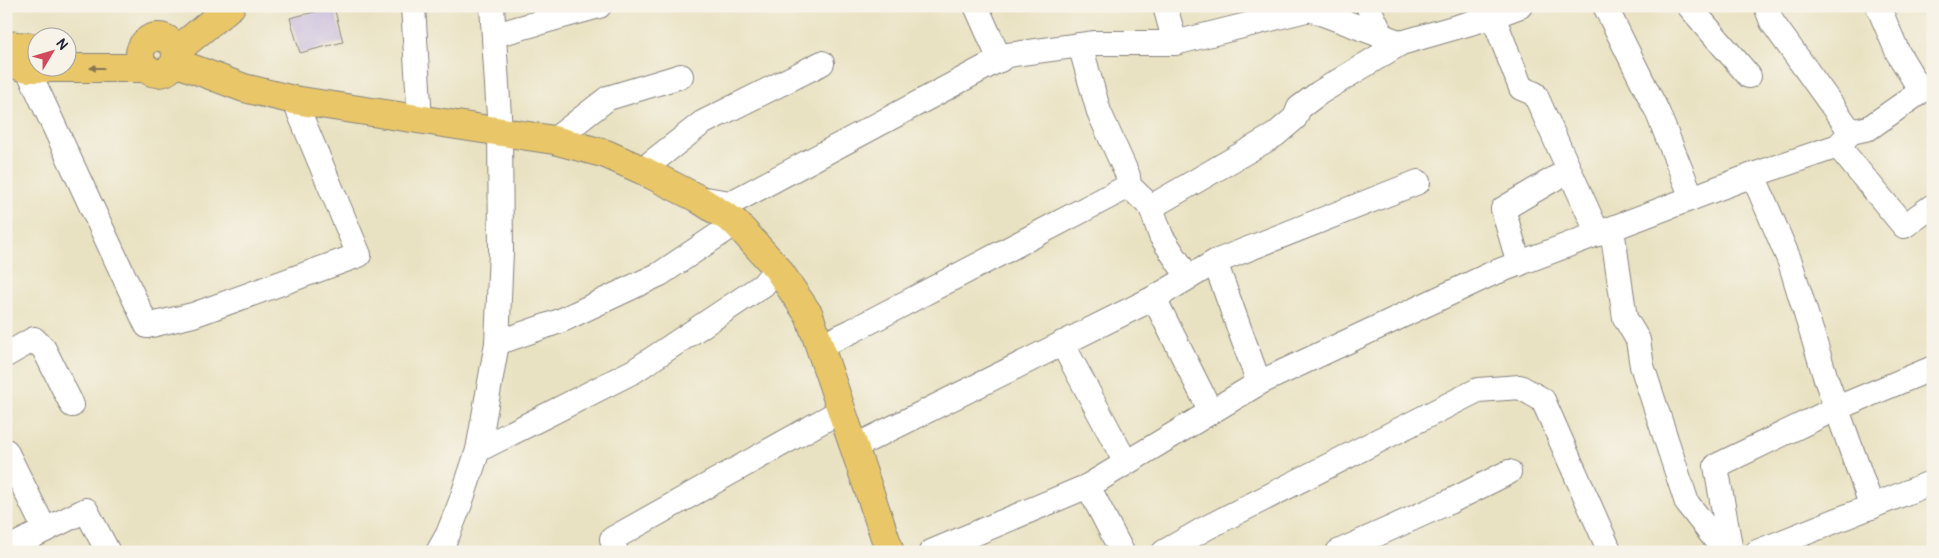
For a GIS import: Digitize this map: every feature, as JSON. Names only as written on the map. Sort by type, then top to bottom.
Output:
[{"type":"main road","points":[[173,51],[207,6]]},
{"type":"main road","points":[[173,51],[230,6]]},
{"type":"main road","points":[[143,59],[147,41],[159,37],[173,51],[244,88],[294,100],[554,140],[606,154],[697,198],[736,223],[777,268],[809,315],[890,552]]},
{"type":"main road","points":[[6,45],[24,60],[143,59]]},
{"type":"main road","points":[[78,50],[143,59]]},
{"type":"street","points":[[413,6],[420,120]]},
{"type":"street","points":[[438,552],[448,534],[460,504],[478,450],[497,343],[501,252],[500,132],[492,6]]},
{"type":"street","points":[[495,34],[599,6]]},
{"type":"street","points":[[976,6],[1000,60]]},
{"type":"street","points":[[1165,6],[1174,43]]},
{"type":"street","points":[[1368,6],[1391,40]]},
{"type":"street","points":[[1150,207],[1276,135],[1295,118],[1299,108],[1391,40],[1493,16],[1520,6]]},
{"type":"street","points":[[1605,6],[1657,111],[1692,198]]},
{"type":"street","points":[[1689,6],[1749,76]]},
{"type":"street","points":[[1766,6],[1772,22],[1844,139],[1904,226],[1933,206]]},
{"type":"street","points":[[932,552],[1088,486],[1260,383],[1491,274],[1605,232],[1869,128],[1927,87],[1898,53],[1878,6]]},
{"type":"street","points":[[697,198],[731,203],[1008,55],[1095,43],[1174,43],[1310,9],[1391,40]]},
{"type":"street","points":[[1493,16],[1521,88],[1535,94],[1569,170],[1605,232],[1625,318],[1638,340],[1642,366],[1687,503],[1725,552]]},
{"type":"street","points":[[1080,45],[1099,112],[1128,176],[1129,186],[1150,207],[1162,236],[1188,277]]},
{"type":"street","points":[[24,60],[147,326],[193,315],[359,255],[294,100]]},
{"type":"street","points":[[642,170],[702,123],[822,62]]},
{"type":"street","points":[[554,140],[608,98],[681,76]]},
{"type":"street","points":[[1519,264],[1502,209],[1569,170]]},
{"type":"street","points":[[1752,175],[1790,262],[1837,408],[1872,506]]},
{"type":"street","points":[[854,447],[1154,298],[1215,262],[1418,182]]},
{"type":"street","points":[[820,346],[1129,186]]},
{"type":"street","points":[[497,343],[560,321],[660,274],[736,223]]},
{"type":"street","points":[[1215,262],[1260,383]]},
{"type":"street","points":[[478,450],[634,371],[763,285],[777,268]]},
{"type":"street","points":[[1154,298],[1211,412]]},
{"type":"street","points":[[6,355],[34,339],[44,350],[72,405]]},
{"type":"street","points":[[1062,343],[1126,463]]},
{"type":"street","points":[[1731,552],[1716,466],[1837,408],[1933,368]]},
{"type":"street","points":[[1164,552],[1206,528],[1478,390],[1520,387],[1543,400],[1610,552]]},
{"type":"street","points":[[616,552],[612,539],[842,410]]},
{"type":"street","points":[[6,450],[13,481],[45,530]]},
{"type":"street","points":[[1338,552],[1449,502],[1509,472]]},
{"type":"street","points":[[1757,552],[1933,482]]},
{"type":"street","points":[[1088,486],[1122,552]]},
{"type":"street","points":[[16,552],[13,546],[86,510],[108,552]]},
{"type":"building","points":[[334,7],[343,42],[300,53],[290,18]]}]
